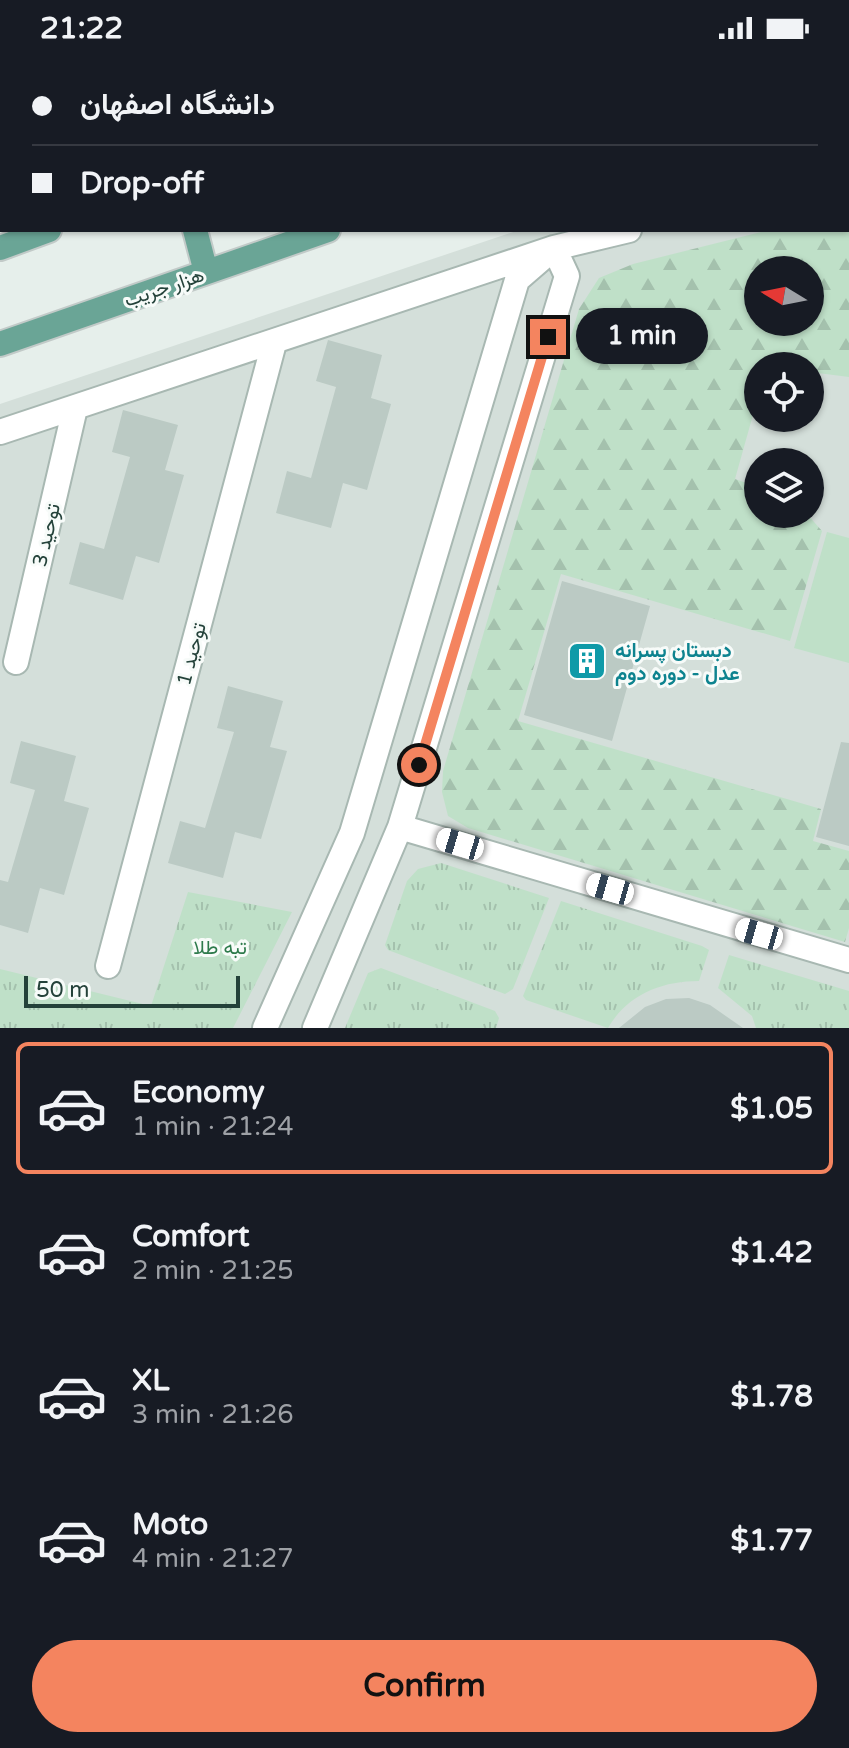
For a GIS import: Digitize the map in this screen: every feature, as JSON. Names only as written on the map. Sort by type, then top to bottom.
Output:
[{"type":"main road","points":[[0,248],[44,232]]},
{"type":"main road","points":[[196,232],[206,272]]},
{"type":"main road","name":"هزار جریب","points":[[0,344],[322,232]]},
{"type":"street","points":[[0,432],[554,248],[621,232]]},
{"type":"street","points":[[315,1028],[400,827],[567,276],[554,248]]},
{"type":"street","points":[[265,1028],[352,833],[517,280],[554,248]]},
{"type":"street","name":"توحید 1","points":[[108,966],[274,343]]},
{"type":"street","name":"توحید 3","points":[[16,662],[75,408]]},
{"type":"street","points":[[400,827],[849,960]]},
{"type":"shaded area","points":[[513,232],[849,232],[849,1028],[0,1028],[0,404]]},
{"type":"green space","points":[[761,232],[849,232],[849,377],[824,374],[824,352],[744,352],[744,432],[748,432],[735,479],[744,482],[744,528],[819,528],[822,531],[790,641],[561,574],[518,721],[821,809],[813,841],[849,851],[849,928],[845,942],[468,828],[448,816],[442,792],[443,771],[579,309],[599,278],[633,264]]},
{"type":"green space","points":[[827,532],[849,538],[849,663],[794,648]]},
{"type":"green space","points":[[441,863],[549,898],[513,989],[505,994],[388,950],[385,945],[407,881],[418,869]]},
{"type":"green space","name":"تبه طلا","points":[[188,892],[292,912],[233,1028],[0,1028],[0,969],[151,1006]]},
{"type":"green space","points":[[561,901],[709,950],[699,981],[671,984],[646,992],[625,1007],[608,1028],[526,1000],[523,996]]},
{"type":"green space","points":[[729,955],[849,991],[849,1028],[756,1028],[752,1016],[718,988]]},
{"type":"green space","points":[[381,968],[495,1011],[499,1018],[496,1028],[345,1028],[368,973]]},
{"type":"building","points":[[328,340],[382,355],[371,398],[391,404],[367,490],[343,483],[331,528],[276,513],[287,471],[311,478],[336,387],[316,381]]},
{"type":"building","points":[[123,410],[178,425],[165,470],[184,475],[159,563],[136,556],[123,600],[69,584],[80,542],[104,549],[130,457],[112,452]]},
{"type":"building","name":"دبستان پسرانه عدل - دوره دوم","points":[[562,581],[650,606],[612,741],[524,715]]},
{"type":"building","points":[[228,686],[283,701],[270,747],[287,751],[261,839],[235,832],[223,878],[168,863],[180,821],[205,828],[234,732],[217,728]]},
{"type":"building","points":[[21,741],[76,756],[64,801],[89,808],[64,895],[40,888],[28,933],[0,925],[0,880],[8,882],[35,790],[10,783]]},
{"type":"building","points":[[841,742],[849,743],[849,846],[816,837]]},
{"type":"building","points":[[689,998],[710,1005],[743,1028],[619,1028],[645,1007],[666,999]]},
{"type":"place","name":"دبستان پسرانه عدل - دوره دوم","points":[[587,661]]},
{"type":"route","points":[[419,765],[548,337]]}]
